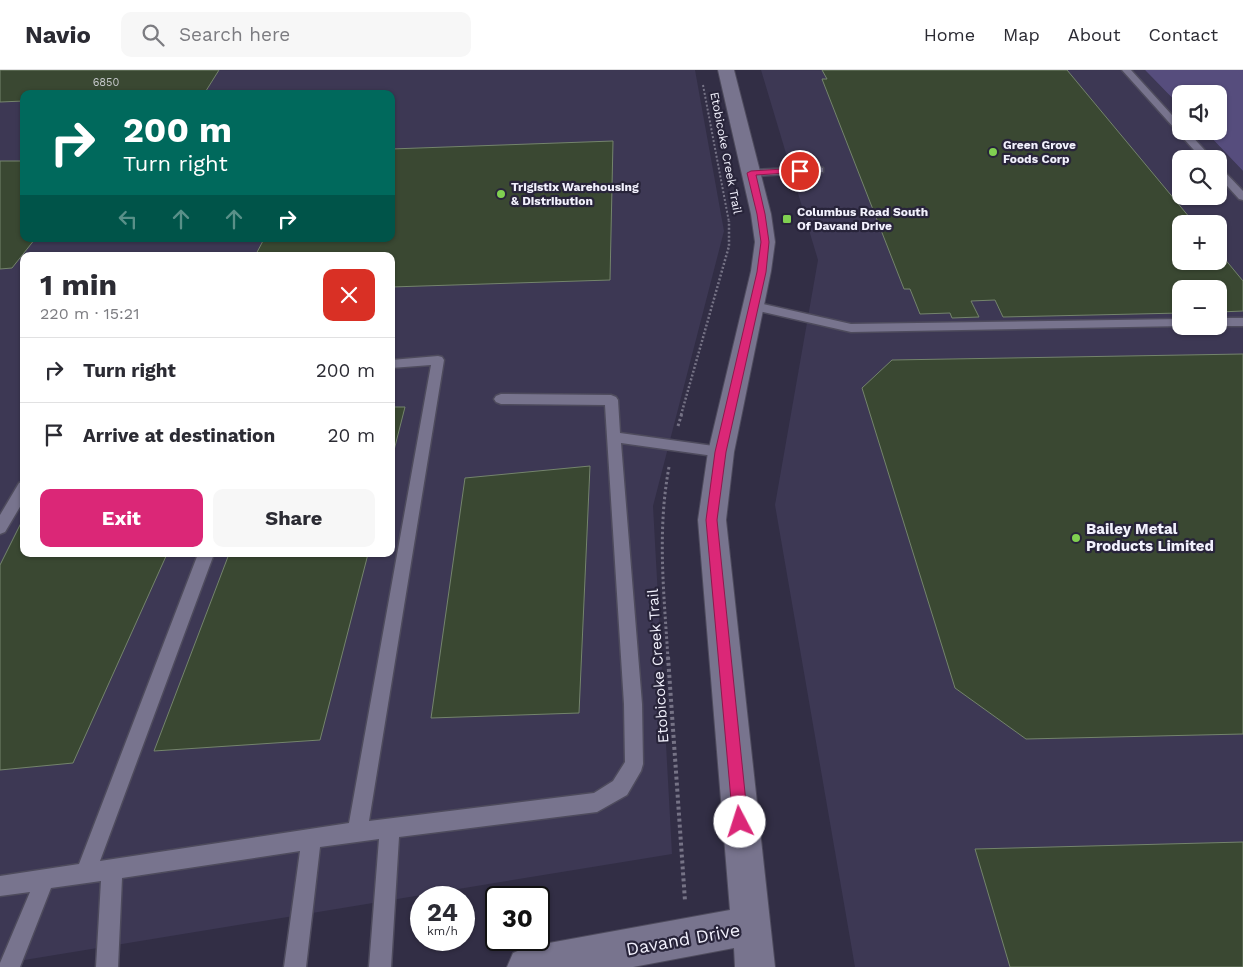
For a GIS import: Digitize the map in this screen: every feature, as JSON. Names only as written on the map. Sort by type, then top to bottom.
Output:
[{"type":"street","points":[[726,70],[761,214],[765,242],[762,272],[721,452],[712,520],[755,967]]},
{"type":"street","name":"Davand Drive","points":[[527,967],[750,926]]},
{"type":"lane","points":[[1126,70],[1172,120]]},
{"type":"lane","points":[[1190,140],[1200,150]]},
{"type":"lane","points":[[751,173],[820,170]]},
{"type":"lane","points":[[1227,180],[1243,197]]},
{"type":"lane","points":[[754,306],[851,328],[1172,323]]},
{"type":"lane","points":[[1227,322],[1243,322]]},
{"type":"lane","points":[[357,832],[438,360],[395,364]]},
{"type":"lane","points":[[0,886],[357,832],[597,802],[620,788],[634,764],[634,747],[633,704],[612,400],[500,399]]},
{"type":"lane","points":[[614,437],[721,452]]},
{"type":"lane","points":[[0,528],[20,494]]},
{"type":"lane","points":[[86,872],[205,557]]},
{"type":"lane","points":[[380,967],[390,828]]},
{"type":"lane","points":[[295,967],[311,839]]},
{"type":"lane","points":[[107,967],[112,868]]},
{"type":"lane","points":[[10,967],[45,879]]},
{"type":"path","name":"Etobicoke Creek Trail","points":[[677,431],[729,246],[730,234],[718,160],[706,114],[702,82]]},
{"type":"path","name":"Etobicoke Creek Trail","points":[[670,460],[665,488],[661,549],[683,870]]},
{"type":"shaded area","points":[[0,70],[695,70],[724,231],[653,506],[672,854],[475,886],[410,886],[410,897],[0,964]]},
{"type":"shaded area","points":[[761,70],[1145,70],[1172,98],[1172,140],[1214,140],[1223,150],[1172,150],[1172,205],[1227,205],[1227,154],[1243,171],[1243,967],[855,967],[775,505],[818,260]]},
{"type":"shaded area","points":[[1145,70],[1243,70],[1243,171],[1227,154],[1227,150],[1223,150],[1214,140],[1227,140],[1227,85],[1172,85],[1172,98]]},
{"type":"building","points":[[0,70],[219,70],[206,90],[20,90],[20,101],[0,102]]},
{"type":"building","name":"Green Grove Foods Corp","points":[[822,70],[1067,70],[1172,196],[1172,205],[1179,205],[1188,215],[1172,215],[1172,270],[1227,270],[1227,262],[1243,281],[1243,311],[1227,312],[1227,280],[1172,280],[1172,313],[1003,317],[995,300],[971,301],[979,317],[952,318],[950,313],[920,314],[910,289],[904,289],[822,79],[827,79]]},
{"type":"building","name":"Trigistix Warehousing & Distribution","points":[[613,141],[610,280],[395,287],[395,252],[257,252],[262,242],[395,242],[395,149]]},
{"type":"building","points":[[0,161],[20,161],[20,242],[33,242],[25,252],[20,252],[20,258],[12,268],[0,269]]},
{"type":"building","name":"Bailey Metal Products Limited","points":[[1243,354],[1243,734],[1026,739],[955,688],[862,388],[892,360]]},
{"type":"building","points":[[395,407],[405,407],[395,446]]},
{"type":"building","points":[[590,466],[579,713],[431,718],[465,478]]},
{"type":"building","points":[[20,525],[20,557],[166,557],[73,763],[0,770],[0,565]]},
{"type":"building","points":[[228,557],[367,557],[320,740],[154,751]]},
{"type":"building","points":[[1243,842],[1243,967],[1010,967],[975,849]]},
{"type":"place","name":"Green Grove Foods Corp","points":[[993,152]]},
{"type":"place","name":"Trigistix Warehousing & Distribution","points":[[501,194]]},
{"type":"place","name":"Columbus Road South Of Davand Drive","points":[[787,219]]},
{"type":"place","name":"Bailey Metal Products Limited","points":[[1076,538]]},
{"type":"route","points":[[740,822],[712,520],[721,452],[762,272],[765,242],[761,214],[751,173],[800,171]]}]
